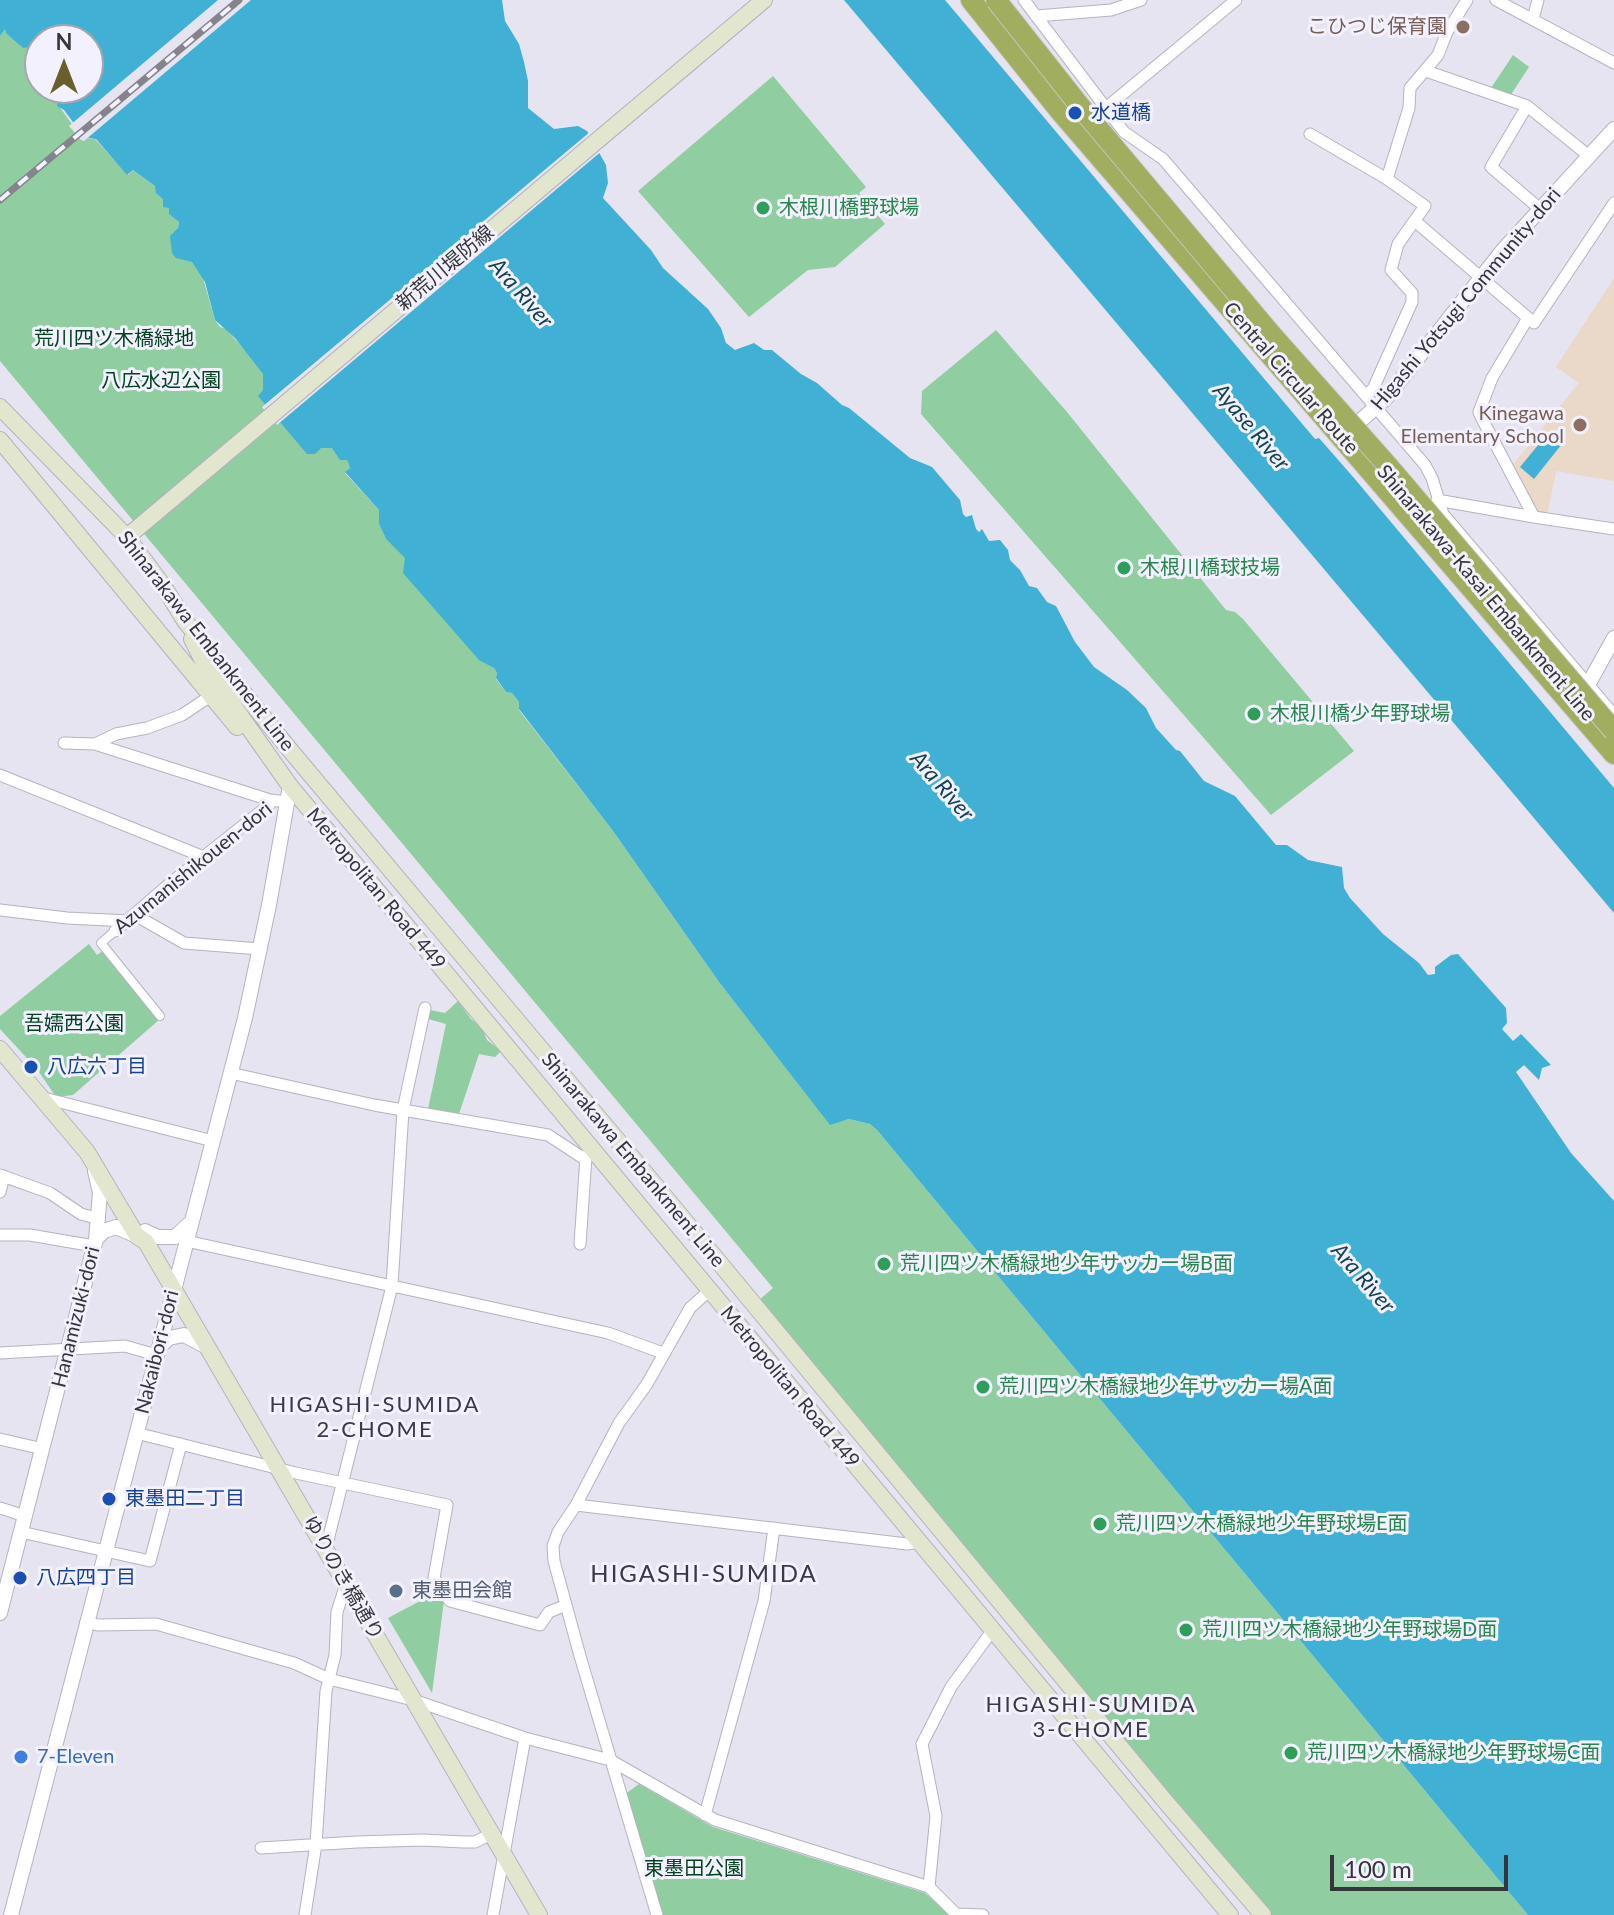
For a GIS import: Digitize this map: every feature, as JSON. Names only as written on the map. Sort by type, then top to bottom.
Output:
[{"type":"highway","name":"Central Circular Route","points":[[971,0],[1059,110],[1614,754]]},
{"type":"highway","name":"Central Circular Route","points":[[996,0],[1094,115],[1271,334],[1614,731]]},
{"type":"highway","points":[[1008,0],[1094,115]]},
{"type":"main road","name":"新荒川堤防線","points":[[127,537],[764,0]]},
{"type":"main road","name":"Shinarakawa-Kasai Embankment Line","points":[[989,0],[1094,115],[1349,432],[1614,743]]},
{"type":"main road","name":"Shinarakawa Embankment Line","points":[[0,408],[127,537],[185,621],[1118,1746],[1263,1915]]},
{"type":"main road","points":[[0,440],[247,739],[275,764]]},
{"type":"main road","points":[[185,621],[206,667],[275,764],[289,794]]},
{"type":"main road","name":"Metropolitan Road 449","points":[[289,794],[590,1154],[710,1290],[1224,1912]]},
{"type":"main road","name":"Hanamizuki-dori","points":[[0,1049],[87,1152]]},
{"type":"main road","name":"ゆりのき橋通り","points":[[87,1152],[143,1236],[539,1915]]},
{"type":"street","points":[[1024,0],[1094,115],[1163,159],[1425,465],[1443,514],[1614,715]]},
{"type":"street","points":[[1036,16],[1111,10],[1141,0]]},
{"type":"street","points":[[1094,115],[1236,0]]},
{"type":"street","points":[[1387,179],[1409,108],[1410,88],[1438,55],[1447,32],[1467,0]]},
{"type":"street","points":[[1496,0],[1614,63]]},
{"type":"street","points":[[1533,19],[1538,0]]},
{"type":"street","points":[[1426,71],[1527,106],[1589,156]]},
{"type":"street","points":[[1527,106],[1491,167],[1540,209]]},
{"type":"street","points":[[1310,134],[1387,179],[1425,206],[1398,244],[1391,270],[1412,293],[1412,302],[1373,389],[1366,395]]},
{"type":"street","name":"Higashi Yotsugi Community-dori","points":[[1349,432],[1376,408],[1425,351],[1480,278],[1540,209],[1611,137]]},
{"type":"street","points":[[1416,222],[1534,323],[1614,203]]},
{"type":"street","points":[[1528,318],[1492,378],[1479,412],[1534,517]]},
{"type":"street","points":[[1416,510],[1436,495],[1534,517],[1614,529]]},
{"type":"street","points":[[1579,701],[1614,638]]},
{"type":"street","points":[[95,744],[116,734],[147,728],[182,715],[212,695]]},
{"type":"street","points":[[64,743],[95,744],[270,800]]},
{"type":"street","points":[[0,775],[204,857]]},
{"type":"street","name":"Azumanishikouen-dori","points":[[160,1016],[101,943],[269,805],[270,800],[289,794]]},
{"type":"street","name":"Nakaibori-dori","points":[[11,1915],[230,1073],[260,949],[289,794]]},
{"type":"street","points":[[0,910],[67,918],[131,918],[184,943],[260,949]]},
{"type":"street","points":[[326,1548],[392,1286],[403,1110],[425,1008]]},
{"type":"street","points":[[230,1073],[403,1110],[548,1135],[583,1158],[590,1154]]},
{"type":"street","points":[[39,1097],[213,1141]]},
{"type":"street","name":"Hanamizuki-dori","points":[[0,1613],[95,1242],[99,1219],[99,1181],[87,1152]]},
{"type":"street","points":[[580,1244],[590,1154]]},
{"type":"street","points":[[0,1192],[2,1176],[50,1193],[81,1214],[99,1219]]},
{"type":"street","points":[[0,1235],[95,1242],[104,1231],[116,1227],[143,1236],[175,1237],[191,1222]]},
{"type":"street","points":[[186,1241],[608,1333],[663,1353]]},
{"type":"street","points":[[657,1915],[566,1605],[553,1546],[619,1423],[647,1384],[690,1308],[710,1290]]},
{"type":"street","points":[[0,1353],[125,1346],[157,1352],[169,1338],[184,1335],[207,1347]]},
{"type":"street","points":[[136,1433],[279,1469],[447,1505],[434,1578],[450,1601],[540,1625],[549,1612],[566,1605]]},
{"type":"street","points":[[0,1439],[43,1449]]},
{"type":"street","points":[[21,1532],[150,1561],[181,1444]]},
{"type":"street","points":[[576,1505],[907,1544],[919,1542]]},
{"type":"street","points":[[0,1508],[25,1516]]},
{"type":"street","points":[[705,1815],[764,1601],[774,1528]]},
{"type":"street","points":[[305,1915],[316,1844],[337,1612],[346,1584]]},
{"type":"street","points":[[86,1622],[98,1625],[156,1624],[294,1663],[329,1679],[413,1700],[525,1738],[610,1760],[705,1815],[929,1887],[958,1914],[983,1915]]},
{"type":"street","points":[[929,1887],[936,1816],[922,1744],[951,1687],[992,1631]]},
{"type":"street","points":[[493,1915],[525,1738]]},
{"type":"street","points":[[261,1848],[423,1840],[475,1842],[491,1834]]},
{"type":"shaded area","name":"Kinegawa Elementary School","points":[[1614,278],[1614,481],[1556,471],[1547,516],[1535,514],[1511,467],[1579,383],[1556,367]]},
{"type":"green space","name":"荒川四ツ木橋緑地","points":[[4,29],[24,48],[24,104],[57,104],[72,124],[87,138],[95,139],[128,175],[133,170],[155,186],[170,214],[179,222],[177,231],[182,259],[192,261],[203,278],[215,320],[220,327],[226,329],[259,366],[263,374],[263,390],[321,448],[333,448],[347,460],[350,468],[345,473],[379,510],[379,524],[386,539],[401,552],[485,661],[494,668],[496,679],[519,702],[519,710],[613,831],[719,982],[830,1124],[849,1119],[870,1124],[877,1130],[1528,1915],[1271,1915],[1200,1835],[758,1301],[773,1288],[0,361],[0,36]]},
{"type":"green space","points":[[1513,55],[1529,67],[1510,96],[1491,88]]},
{"type":"green space","name":"木根川橋野球場","points":[[773,76],[866,187],[859,193],[885,224],[835,267],[808,270],[749,317],[638,191]]},
{"type":"green space","points":[[996,330],[1067,412],[1226,610],[1235,612],[1243,619],[1354,751],[1271,815],[921,414],[922,391]]},
{"type":"green space","name":"吾嬬西公園","points":[[89,944],[97,955],[104,950],[160,1019],[73,1095],[56,1097],[37,1069],[0,1029],[0,1016]]},
{"type":"green space","points":[[458,1001],[482,1028],[487,1040],[501,1051],[495,1057],[479,1054],[459,1114],[428,1109],[446,1024],[428,1019],[430,1010],[445,1013]]},
{"type":"green space","points":[[437,1592],[444,1601],[432,1693],[388,1618]]},
{"type":"green space","name":"東墨田公園","points":[[639,1784],[713,1827],[925,1893],[949,1915],[661,1915],[624,1795]]},
{"type":"water","name":"Ara River","points":[[0,0],[502,0],[505,21],[519,44],[524,62],[528,108],[554,129],[578,126],[587,131],[606,165],[608,183],[603,198],[651,250],[663,268],[708,309],[721,328],[726,343],[735,350],[754,343],[764,350],[772,350],[910,458],[932,467],[960,500],[963,514],[966,517],[972,515],[976,529],[979,532],[982,529],[989,541],[1000,540],[1029,586],[1037,588],[1047,602],[1056,606],[1075,642],[1094,667],[1146,708],[1156,728],[1204,781],[1235,796],[1276,845],[1287,845],[1308,860],[1342,867],[1344,888],[1350,898],[1383,934],[1419,963],[1428,975],[1435,974],[1435,967],[1451,955],[1458,954],[1506,1008],[1507,1023],[1502,1029],[1513,1041],[1521,1034],[1551,1065],[1542,1068],[1539,1080],[1524,1065],[1516,1072],[1571,1153],[1614,1201],[1614,1915],[1528,1915],[877,1130],[870,1124],[849,1119],[830,1125],[719,982],[613,831],[519,709],[519,702],[512,693],[506,692],[496,678],[494,668],[479,660],[403,573],[405,558],[386,539],[379,524],[379,510],[345,472],[350,468],[347,460],[340,460],[332,448],[321,448],[315,454],[307,454],[258,396],[263,390],[263,374],[235,338],[215,320],[205,282],[192,262],[176,258],[172,253],[170,236],[178,228],[179,222],[169,214],[169,208],[163,207],[163,199],[156,193],[155,186],[133,170],[127,175],[96,139],[84,137],[64,110],[57,106],[104,104],[104,24],[24,24],[24,48],[5,29],[0,36]]},
{"type":"water","name":"Ayase River","points":[[844,0],[945,0],[1315,439],[1319,438],[1354,478],[1614,788],[1614,913]]},
{"type":"water","points":[[1548,433],[1562,444],[1534,479],[1520,467]]},
{"type":"pier","points":[[218,0],[251,0],[84,141],[81,140],[69,126],[95,104],[104,104],[104,96]]},
{"type":"pier","points":[[591,131],[603,150],[277,425],[262,407]]},
{"type":"railway","points":[[0,200],[239,0]]},
{"type":"place","name":"こひつじ保育園","points":[[1463,27]]},
{"type":"place","name":"水道橋","points":[[1075,113]]},
{"type":"place","name":"木根川橋野球場","points":[[763,208]]},
{"type":"place","name":"Kinegawa Elementary School","points":[[1580,425]]},
{"type":"place","name":"木根川橋球技場","points":[[1124,568]]},
{"type":"place","name":"木根川橋少年野球場","points":[[1254,714]]},
{"type":"place","name":"八広六丁目","points":[[31,1067]]},
{"type":"place","name":"荒川四ツ木橋緑地少年サッカー場B面","points":[[884,1264]]},
{"type":"place","name":"荒川四ツ木橋緑地少年サッカー場A面","points":[[983,1387]]},
{"type":"place","name":"東墨田二丁目","points":[[109,1499]]},
{"type":"place","name":"荒川四ツ木橋緑地少年野球場E面","points":[[1100,1524]]},
{"type":"place","name":"八広四丁目","points":[[20,1578]]},
{"type":"place","name":"東墨田会館","points":[[396,1591]]},
{"type":"place","name":"荒川四ツ木橋緑地少年野球場D面","points":[[1186,1630]]},
{"type":"place","name":"荒川四ツ木橋緑地少年野球場C面","points":[[1291,1753]]},
{"type":"place","name":"7-Eleven","points":[[21,1757]]},
{"type":"district","name":"HIGASHI-SUMIDA 2-CHOME","points":[[375,1418]]},
{"type":"district","name":"HIGASHI-SUMIDA","points":[[704,1574]]},
{"type":"district","name":"HIGASHI-SUMIDA 3-CHOME","points":[[1091,1718]]},
{"type":"park label","name":"八広水辺公園","points":[[161,381]]}]
